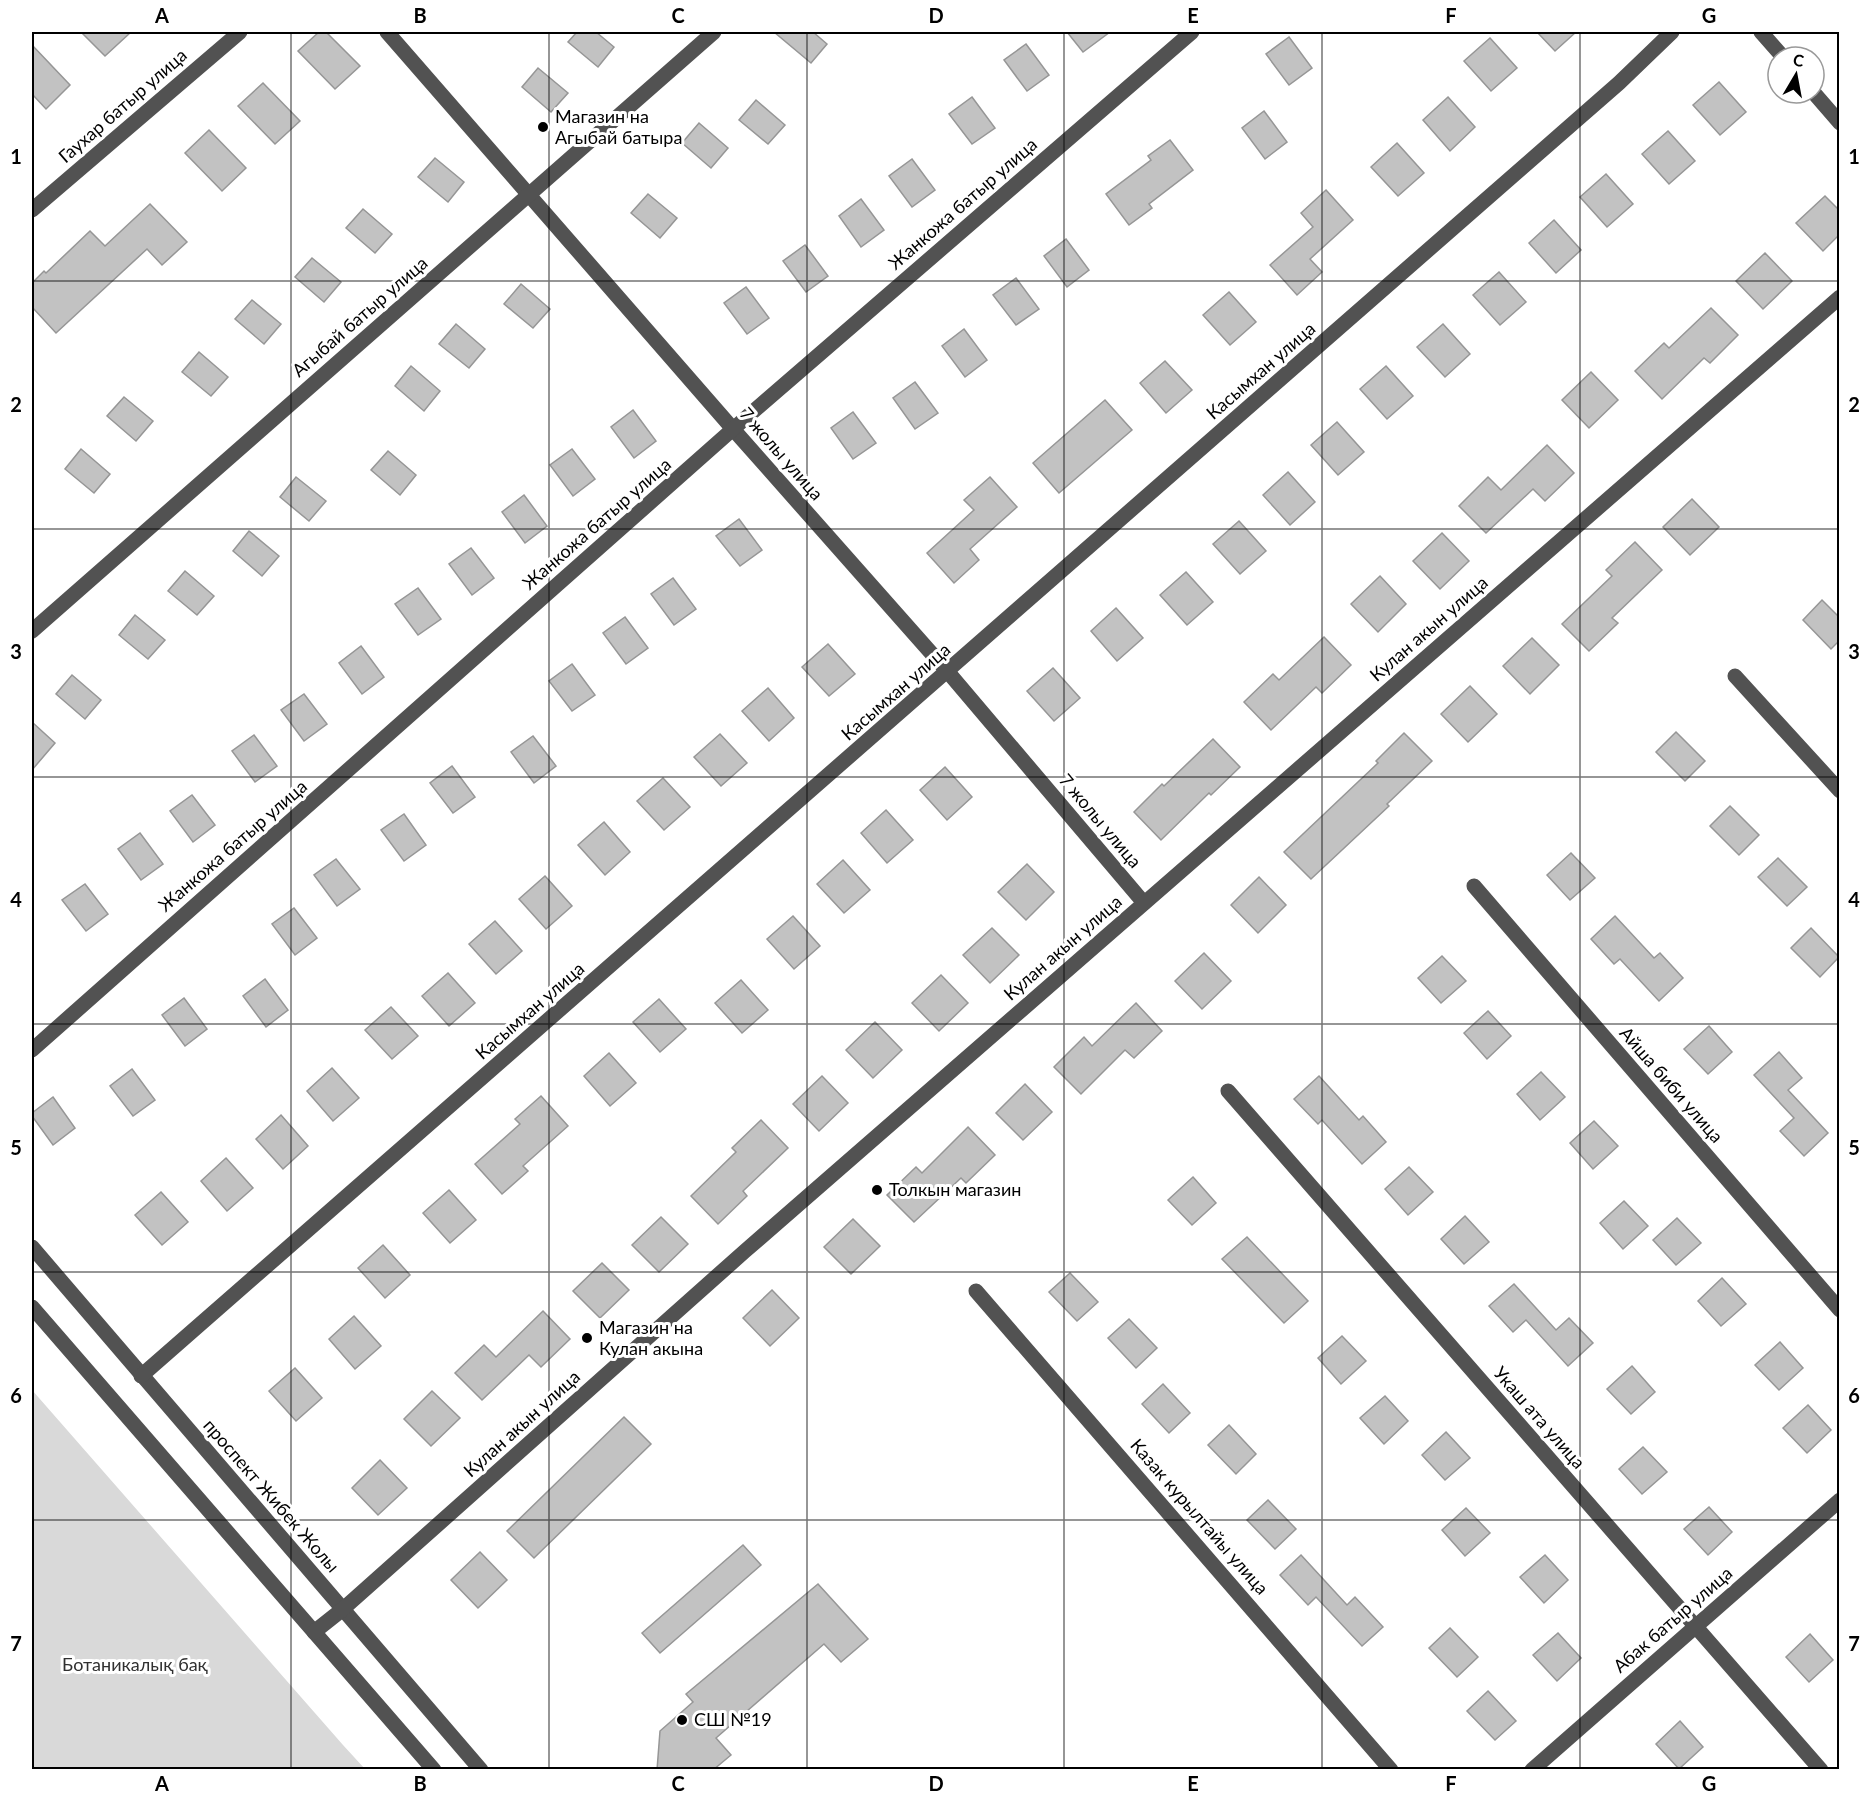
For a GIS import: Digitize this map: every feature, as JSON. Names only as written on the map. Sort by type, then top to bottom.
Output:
[{"type":"street","name":"Гаухар батыр улица","points":[[32,210],[240,32]]},
{"type":"street","name":"7 жолы улица","points":[[387,32],[948,672],[1144,903]]},
{"type":"street","name":"Агыбай батыр улица","points":[[32,631],[714,32]]},
{"type":"street","name":"Жанкожа батыр улица","points":[[32,1050],[734,429],[1192,32]]},
{"type":"street","name":"Касымхан улица","points":[[141,1376],[1619,83],[1672,32]]},
{"type":"street","points":[[1761,32],[1772,45]]},
{"type":"street","points":[[1824,105],[1839,123]]},
{"type":"street","name":"Кулан акын улица","points":[[314,1632],[343,1609],[745,1251],[1839,297]]},
{"type":"street","points":[[1735,676],[1839,791]]},
{"type":"street","name":"Айша биби улица","points":[[1474,886],[1839,1310]]},
{"type":"street","name":"Укаш ата улица","points":[[1228,1091],[1821,1770]]},
{"type":"street","name":"проспект Жибек Жолы","points":[[32,1247],[481,1770]]},
{"type":"street","name":"Казак курылтайы улица","points":[[976,1291],[1391,1770]]},
{"type":"street","points":[[32,1307],[434,1770]]},
{"type":"street","name":"Абак батыр улица","points":[[1532,1770],[1839,1500]]},
{"type":"green space","name":"Ботаникалық бақ","points":[[32,1390],[343,1745],[365,1769],[32,1769]]},
{"type":"building","points":[[81,32],[131,32],[105,56]]},
{"type":"building","points":[[319,32],[326,32],[360,66],[335,89],[298,51]]},
{"type":"building","points":[[577,32],[596,32],[614,47],[598,67],[568,42]]},
{"type":"building","points":[[774,32],[813,32],[827,44],[811,63]]},
{"type":"building","points":[[1067,32],[1110,32],[1083,52]]},
{"type":"building","points":[[1537,32],[1576,32],[1555,51]]},
{"type":"building","points":[[1289,37],[1312,68],[1289,85],[1266,54]]},
{"type":"building","points":[[1490,38],[1517,68],[1491,91],[1464,61]]},
{"type":"building","points":[[1026,44],[1049,75],[1027,91],[1004,60]]},
{"type":"building","points":[[32,45],[70,85],[46,109],[32,94]]},
{"type":"building","points":[[538,68],[568,93],[551,112],[522,87]]},
{"type":"building","points":[[1719,82],[1746,112],[1720,135],[1693,105]]},
{"type":"building","points":[[263,83],[300,121],[275,144],[238,106]]},
{"type":"building","points":[[972,97],[995,128],[972,144],[949,114]]},
{"type":"building","points":[[1448,97],[1475,127],[1450,151],[1423,120]]},
{"type":"building","points":[[756,100],[785,125],[768,144],[739,120]]},
{"type":"building","points":[[1264,111],[1287,142],[1265,159],[1242,128]]},
{"type":"building","points":[[699,123],[728,148],[711,168],[682,143]]},
{"type":"building","points":[[209,130],[246,168],[222,191],[185,153]]},
{"type":"building","points":[[1668,131],[1695,161],[1669,184],[1642,154]]},
{"type":"building","points":[[1170,140],[1193,170],[1149,204],[1152,208],[1129,225],[1106,194],[1151,160],[1148,156]]},
{"type":"building","points":[[1397,143],[1424,173],[1398,196],[1371,167]]},
{"type":"building","points":[[435,158],[464,182],[448,202],[418,177]]},
{"type":"building","points":[[912,159],[935,190],[912,207],[889,176]]},
{"type":"building","points":[[1606,174],[1633,204],[1607,227],[1580,197]]},
{"type":"building","points":[[1326,190],[1353,220],[1310,259],[1322,272],[1297,295],[1270,265],[1313,227],[1301,213]]},
{"type":"building","points":[[648,194],[677,218],[660,238],[631,213]]},
{"type":"building","points":[[1825,196],[1839,210],[1839,235],[1823,251],[1796,223]]},
{"type":"building","points":[[861,199],[884,230],[861,247],[839,216]]},
{"type":"building","points":[[150,204],[187,242],[162,265],[147,249],[56,333],[32,307],[32,283],[44,271],[46,273],[90,231],[105,246]]},
{"type":"building","points":[[363,209],[392,234],[375,253],[346,228]]},
{"type":"building","points":[[1554,220],[1581,250],[1556,273],[1529,243]]},
{"type":"building","points":[[1066,239],[1089,270],[1067,287],[1044,256]]},
{"type":"building","points":[[805,245],[828,276],[806,292],[783,261]]},
{"type":"building","points":[[1765,253],[1792,281],[1763,309],[1736,281]]},
{"type":"building","points":[[312,258],[341,282],[324,302],[295,277]]},
{"type":"building","points":[[1499,272],[1526,302],[1500,325],[1473,295]]},
{"type":"building","points":[[1016,278],[1039,309],[1016,325],[993,295]]},
{"type":"building","points":[[521,284],[550,309],[533,328],[504,304]]},
{"type":"building","points":[[746,287],[769,318],[747,334],[724,303]]},
{"type":"building","points":[[1229,292],[1256,322],[1230,345],[1203,315]]},
{"type":"building","points":[[252,300],[281,324],[264,344],[235,319]]},
{"type":"building","points":[[1711,308],[1738,335],[1710,363],[1704,358],[1662,399],[1635,371],[1664,343],[1669,348]]},
{"type":"building","points":[[456,324],[485,349],[469,368],[439,344]]},
{"type":"building","points":[[1443,324],[1470,354],[1445,377],[1417,347]]},
{"type":"building","points":[[964,329],[987,360],[965,377],[942,346]]},
{"type":"building","points":[[199,352],[228,377],[211,396],[182,372]]},
{"type":"building","points":[[1165,361],[1192,390],[1166,413],[1140,383]]},
{"type":"building","points":[[411,366],[440,391],[424,411],[395,386]]},
{"type":"building","points":[[1386,366],[1413,396],[1387,419],[1360,389]]},
{"type":"building","points":[[1591,372],[1618,400],[1589,428],[1562,400]]},
{"type":"building","points":[[915,382],[938,413],[915,429],[893,398]]},
{"type":"building","points":[[124,397],[153,421],[136,441],[107,416]]},
{"type":"building","points":[[1105,400],[1132,430],[1059,493],[1033,463]]},
{"type":"building","points":[[633,410],[656,441],[634,458],[611,427]]},
{"type":"building","points":[[853,412],[876,443],[853,459],[831,428]]},
{"type":"building","points":[[1337,422],[1364,452],[1338,475],[1311,445]]},
{"type":"building","points":[[1547,445],[1574,473],[1545,501],[1533,489],[1486,533],[1459,506],[1488,477],[1501,490]]},
{"type":"building","points":[[81,449],[110,474],[94,493],[65,469]]},
{"type":"building","points":[[572,449],[595,479],[573,496],[550,465]]},
{"type":"building","points":[[388,451],[416,475],[400,495],[371,470]]},
{"type":"building","points":[[1288,472],[1315,502],[1290,525],[1263,495]]},
{"type":"building","points":[[296,477],[326,501],[309,521],[280,497]]},
{"type":"building","points":[[990,477],[1017,507],[970,549],[979,560],[954,583],[927,553],[974,510],[964,500]]},
{"type":"building","points":[[524,495],[547,526],[525,543],[502,512]]},
{"type":"building","points":[[1692,499],[1719,527],[1690,555],[1663,527]]},
{"type":"building","points":[[739,519],[762,550],[740,566],[716,536]]},
{"type":"building","points":[[1239,521],[1266,551],[1240,574],[1213,544]]},
{"type":"building","points":[[249,531],[279,556],[262,576],[233,551]]},
{"type":"building","points":[[1442,533],[1469,561],[1440,589],[1413,561]]},
{"type":"building","points":[[1635,542],[1662,570],[1612,618],[1618,623],[1589,651],[1562,624],[1612,576],[1606,570]]},
{"type":"building","points":[[471,548],[494,578],[472,595],[449,564]]},
{"type":"building","points":[[185,571],[214,596],[197,615],[168,591]]},
{"type":"building","points":[[1186,572],[1213,602],[1187,625],[1160,595]]},
{"type":"building","points":[[1380,576],[1406,604],[1378,632],[1351,604]]},
{"type":"building","points":[[673,578],[696,609],[674,625],[651,594]]},
{"type":"building","points":[[418,588],[441,619],[418,635],[395,604]]},
{"type":"building","points":[[1822,600],[1839,617],[1839,641],[1831,649],[1803,620]]},
{"type":"building","points":[[1116,608],[1143,638],[1117,661],[1091,631]]},
{"type":"building","points":[[135,615],[165,640],[148,659],[119,635]]},
{"type":"building","points":[[625,617],[648,648],[626,664],[603,633]]},
{"type":"building","points":[[1324,637],[1351,665],[1322,693],[1316,687],[1271,730],[1244,702],[1273,674],[1279,680]]},
{"type":"building","points":[[1532,638],[1559,665],[1530,694],[1503,666]]},
{"type":"building","points":[[828,644],[855,674],[829,696],[802,667]]},
{"type":"building","points":[[361,646],[384,677],[362,694],[339,663]]},
{"type":"building","points":[[572,664],[595,695],[572,711],[549,681]]},
{"type":"building","points":[[1053,668],[1080,698],[1054,721],[1027,691]]},
{"type":"building","points":[[72,675],[101,700],[85,719],[56,694]]},
{"type":"building","points":[[1470,686],[1497,714],[1468,742],[1441,714]]},
{"type":"building","points":[[768,688],[794,718],[769,741],[742,711]]},
{"type":"building","points":[[304,694],[327,724],[304,741],[281,710]]},
{"type":"building","points":[[32,722],[55,743],[32,770]]},
{"type":"building","points":[[1676,732],[1705,761],[1685,781],[1656,752]]},
{"type":"building","points":[[1404,733],[1432,761],[1387,804],[1389,806],[1311,879],[1284,852],[1378,763],[1376,761]]},
{"type":"building","points":[[720,734],[747,763],[721,786],[694,757]]},
{"type":"building","points":[[254,735],[277,766],[255,782],[232,751]]},
{"type":"building","points":[[533,736],[556,766],[534,783],[511,752]]},
{"type":"building","points":[[1213,739],[1240,767],[1211,795],[1209,793],[1161,840],[1134,812]]},
{"type":"building","points":[[452,766],[475,797],[453,813],[430,783]]},
{"type":"building","points":[[945,767],[972,797],[947,820],[920,790]]},
{"type":"building","points":[[663,778],[690,807],[664,830],[637,801]]},
{"type":"building","points":[[192,795],[215,825],[193,842],[170,811]]},
{"type":"building","points":[[1730,806],[1759,835],[1739,855],[1710,826]]},
{"type":"building","points":[[886,810],[913,840],[887,863],[861,833]]},
{"type":"building","points":[[404,814],[426,845],[404,861],[381,830]]},
{"type":"building","points":[[604,822],[630,852],[605,875],[578,845]]},
{"type":"building","points":[[140,833],[163,864],[141,880],[118,849]]},
{"type":"building","points":[[1571,853],[1595,878],[1570,900],[1547,875]]},
{"type":"building","points":[[1778,858],[1807,887],[1787,906],[1758,877]]},
{"type":"building","points":[[336,859],[360,889],[337,906],[314,875]]},
{"type":"building","points":[[843,860],[870,890],[844,913],[817,884]]},
{"type":"building","points":[[1027,864],[1054,892],[1026,920],[998,892]]},
{"type":"building","points":[[545,876],[572,906],[546,929],[519,899]]},
{"type":"building","points":[[1259,877],[1286,905],[1258,933],[1231,905]]},
{"type":"building","points":[[85,884],[108,914],[86,931],[62,900]]},
{"type":"building","points":[[294,908],[317,938],[295,955],[272,924]]},
{"type":"building","points":[[793,916],[820,946],[794,969],[767,939]]},
{"type":"building","points":[[1615,916],[1654,958],[1660,953],[1683,978],[1659,1001],[1620,959],[1614,964],[1591,939]]},
{"type":"building","points":[[495,921],[522,951],[496,974],[469,944]]},
{"type":"building","points":[[992,928],[1019,955],[990,983],[963,955]]},
{"type":"building","points":[[1811,928],[1839,957],[1820,977],[1791,948]]},
{"type":"building","points":[[1204,953],[1231,981],[1202,1009],[1175,981]]},
{"type":"building","points":[[1442,956],[1466,981],[1441,1003],[1418,978]]},
{"type":"building","points":[[448,973],[475,1003],[449,1026],[422,996]]},
{"type":"building","points":[[941,975],[968,1003],[939,1031],[912,1003]]},
{"type":"building","points":[[265,979],[288,1010],[266,1027],[243,996]]},
{"type":"building","points":[[741,980],[768,1010],[742,1033],[715,1003]]},
{"type":"building","points":[[184,998],[207,1029],[185,1046],[162,1015]]},
{"type":"building","points":[[659,999],[686,1029],[660,1052],[633,1022]]},
{"type":"building","points":[[1136,1003],[1162,1031],[1134,1058],[1125,1050],[1081,1094],[1054,1067],[1084,1037],[1092,1046]]},
{"type":"building","points":[[391,1007],[418,1036],[392,1059],[365,1030]]},
{"type":"building","points":[[1488,1011],[1511,1036],[1487,1059],[1464,1033]]},
{"type":"building","points":[[875,1022],[902,1050],[873,1078],[846,1050]]},
{"type":"building","points":[[1709,1026],[1732,1052],[1708,1074],[1684,1049]]},
{"type":"building","points":[[1779,1052],[1802,1078],[1788,1090],[1828,1133],[1804,1156],[1780,1131],[1794,1118],[1754,1075]]},
{"type":"building","points":[[609,1053],[636,1083],[610,1106],[584,1076]]},
{"type":"building","points":[[332,1068],[359,1098],[333,1121],[307,1091]]},
{"type":"building","points":[[132,1069],[155,1100],[133,1116],[110,1086]]},
{"type":"building","points":[[1541,1072],[1565,1097],[1540,1120],[1517,1094]]},
{"type":"building","points":[[822,1076],[848,1103],[819,1131],[793,1104]]},
{"type":"building","points":[[1319,1076],[1359,1120],[1363,1116],[1386,1142],[1362,1164],[1322,1120],[1318,1124],[1294,1099]]},
{"type":"building","points":[[1025,1084],[1052,1112],[1023,1140],[996,1113]]},
{"type":"building","points":[[541,1096],[568,1126],[523,1166],[528,1171],[502,1194],[475,1164],[520,1124],[515,1119]]},
{"type":"building","points":[[53,1097],[75,1128],[53,1145],[32,1113]]},
{"type":"building","points":[[281,1115],[308,1146],[283,1169],[256,1139]]},
{"type":"building","points":[[761,1120],[788,1148],[743,1191],[747,1196],[718,1224],[691,1196],[736,1152],[732,1148]]},
{"type":"building","points":[[1594,1121],[1618,1146],[1593,1169],[1570,1143]]},
{"type":"building","points":[[968,1127],[995,1155],[966,1183],[961,1178],[914,1222],[887,1195],[916,1167],[922,1173]]},
{"type":"building","points":[[226,1158],[253,1188],[227,1211],[201,1181]]},
{"type":"building","points":[[1409,1167],[1433,1192],[1408,1215],[1385,1189]]},
{"type":"building","points":[[1193,1177],[1216,1203],[1192,1225],[1168,1200]]},
{"type":"building","points":[[449,1190],[476,1220],[450,1243],[423,1213]]},
{"type":"building","points":[[161,1192],[188,1222],[162,1245],[135,1215]]},
{"type":"building","points":[[1624,1201],[1648,1226],[1623,1249],[1600,1223]]},
{"type":"building","points":[[1465,1216],[1489,1242],[1464,1264],[1441,1239]]},
{"type":"building","points":[[661,1217],[688,1244],[659,1272],[632,1245]]},
{"type":"building","points":[[1677,1218],[1701,1243],[1676,1265],[1653,1240]]},
{"type":"building","points":[[853,1219],[880,1246],[851,1274],[824,1247]]},
{"type":"building","points":[[1247,1237],[1308,1301],[1284,1323],[1222,1259]]},
{"type":"building","points":[[383,1245],[410,1275],[385,1298],[358,1268]]},
{"type":"building","points":[[602,1263],[629,1290],[600,1318],[573,1291]]},
{"type":"building","points":[[1070,1273],[1098,1302],[1077,1321],[1049,1292]]},
{"type":"building","points":[[1722,1278],[1746,1304],[1721,1326],[1698,1301]]},
{"type":"building","points":[[1514,1284],[1556,1330],[1569,1318],[1593,1343],[1568,1366],[1526,1320],[1513,1332],[1489,1306]]},
{"type":"building","points":[[772,1290],[799,1318],[770,1346],[743,1318]]},
{"type":"building","points":[[543,1311],[570,1339],[541,1367],[529,1355],[482,1400],[455,1373],[484,1345],[496,1357]]},
{"type":"building","points":[[354,1316],[381,1346],[355,1369],[329,1339]]},
{"type":"building","points":[[1129,1319],[1157,1348],[1136,1368],[1108,1338]]},
{"type":"building","points":[[1342,1336],[1366,1361],[1341,1384],[1318,1358]]},
{"type":"building","points":[[1780,1342],[1803,1368],[1779,1390],[1755,1365]]},
{"type":"building","points":[[1632,1366],[1655,1392],[1631,1414],[1607,1389]]},
{"type":"building","points":[[295,1368],[322,1398],[296,1421],[269,1391]]},
{"type":"building","points":[[1163,1384],[1190,1413],[1169,1433],[1142,1404]]},
{"type":"building","points":[[432,1391],[460,1418],[431,1446],[404,1419]]},
{"type":"building","points":[[1385,1396],[1408,1421],[1384,1444],[1360,1418]]},
{"type":"building","points":[[1808,1405],[1831,1430],[1807,1453],[1783,1428]]},
{"type":"building","points":[[624,1417],[651,1444],[534,1558],[507,1531]]},
{"type":"building","points":[[1229,1425],[1256,1454],[1236,1474],[1208,1445]]},
{"type":"building","points":[[1446,1432],[1470,1458],[1445,1480],[1422,1455]]},
{"type":"building","points":[[1643,1447],[1667,1472],[1642,1494],[1619,1469]]},
{"type":"building","points":[[380,1460],[407,1488],[378,1515],[352,1488]]},
{"type":"building","points":[[1268,1500],[1296,1529],[1275,1549],[1247,1520]]},
{"type":"building","points":[[1709,1507],[1732,1532],[1708,1555],[1684,1529]]},
{"type":"building","points":[[1466,1508],[1490,1533],[1465,1556],[1442,1530]]},
{"type":"building","points":[[743,1545],[761,1565],[660,1653],[642,1633]]},
{"type":"building","points":[[480,1552],[507,1580],[478,1608],[451,1580]]},
{"type":"building","points":[[1301,1555],[1347,1605],[1355,1597],[1383,1627],[1362,1646],[1316,1597],[1308,1605],[1280,1575]]},
{"type":"building","points":[[1545,1555],[1568,1580],[1544,1603],[1520,1577]]},
{"type":"building","name":"СШ №19","points":[[818,1584],[868,1639],[841,1662],[824,1644],[716,1738],[731,1755],[713,1770],[657,1770],[660,1731],[693,1702],[686,1694]]},
{"type":"building","points":[[1450,1628],[1478,1657],[1457,1677],[1429,1648]]},
{"type":"building","points":[[1558,1633],[1581,1658],[1557,1681],[1533,1655]]},
{"type":"building","points":[[1810,1634],[1833,1660],[1809,1682],[1786,1657]]},
{"type":"building","points":[[1488,1691],[1516,1721],[1495,1740],[1467,1711]]},
{"type":"building","points":[[1680,1721],[1703,1747],[1679,1769],[1656,1744]]},
{"type":"place","name":"Магазин на Агыбай батыра","points":[[543,127]]},
{"type":"place","name":"Толкын магазин","points":[[877,1190]]},
{"type":"place","name":"Магазин на Кулан акына","points":[[587,1338]]},
{"type":"place","name":"СШ №19","points":[[682,1720]]}]
